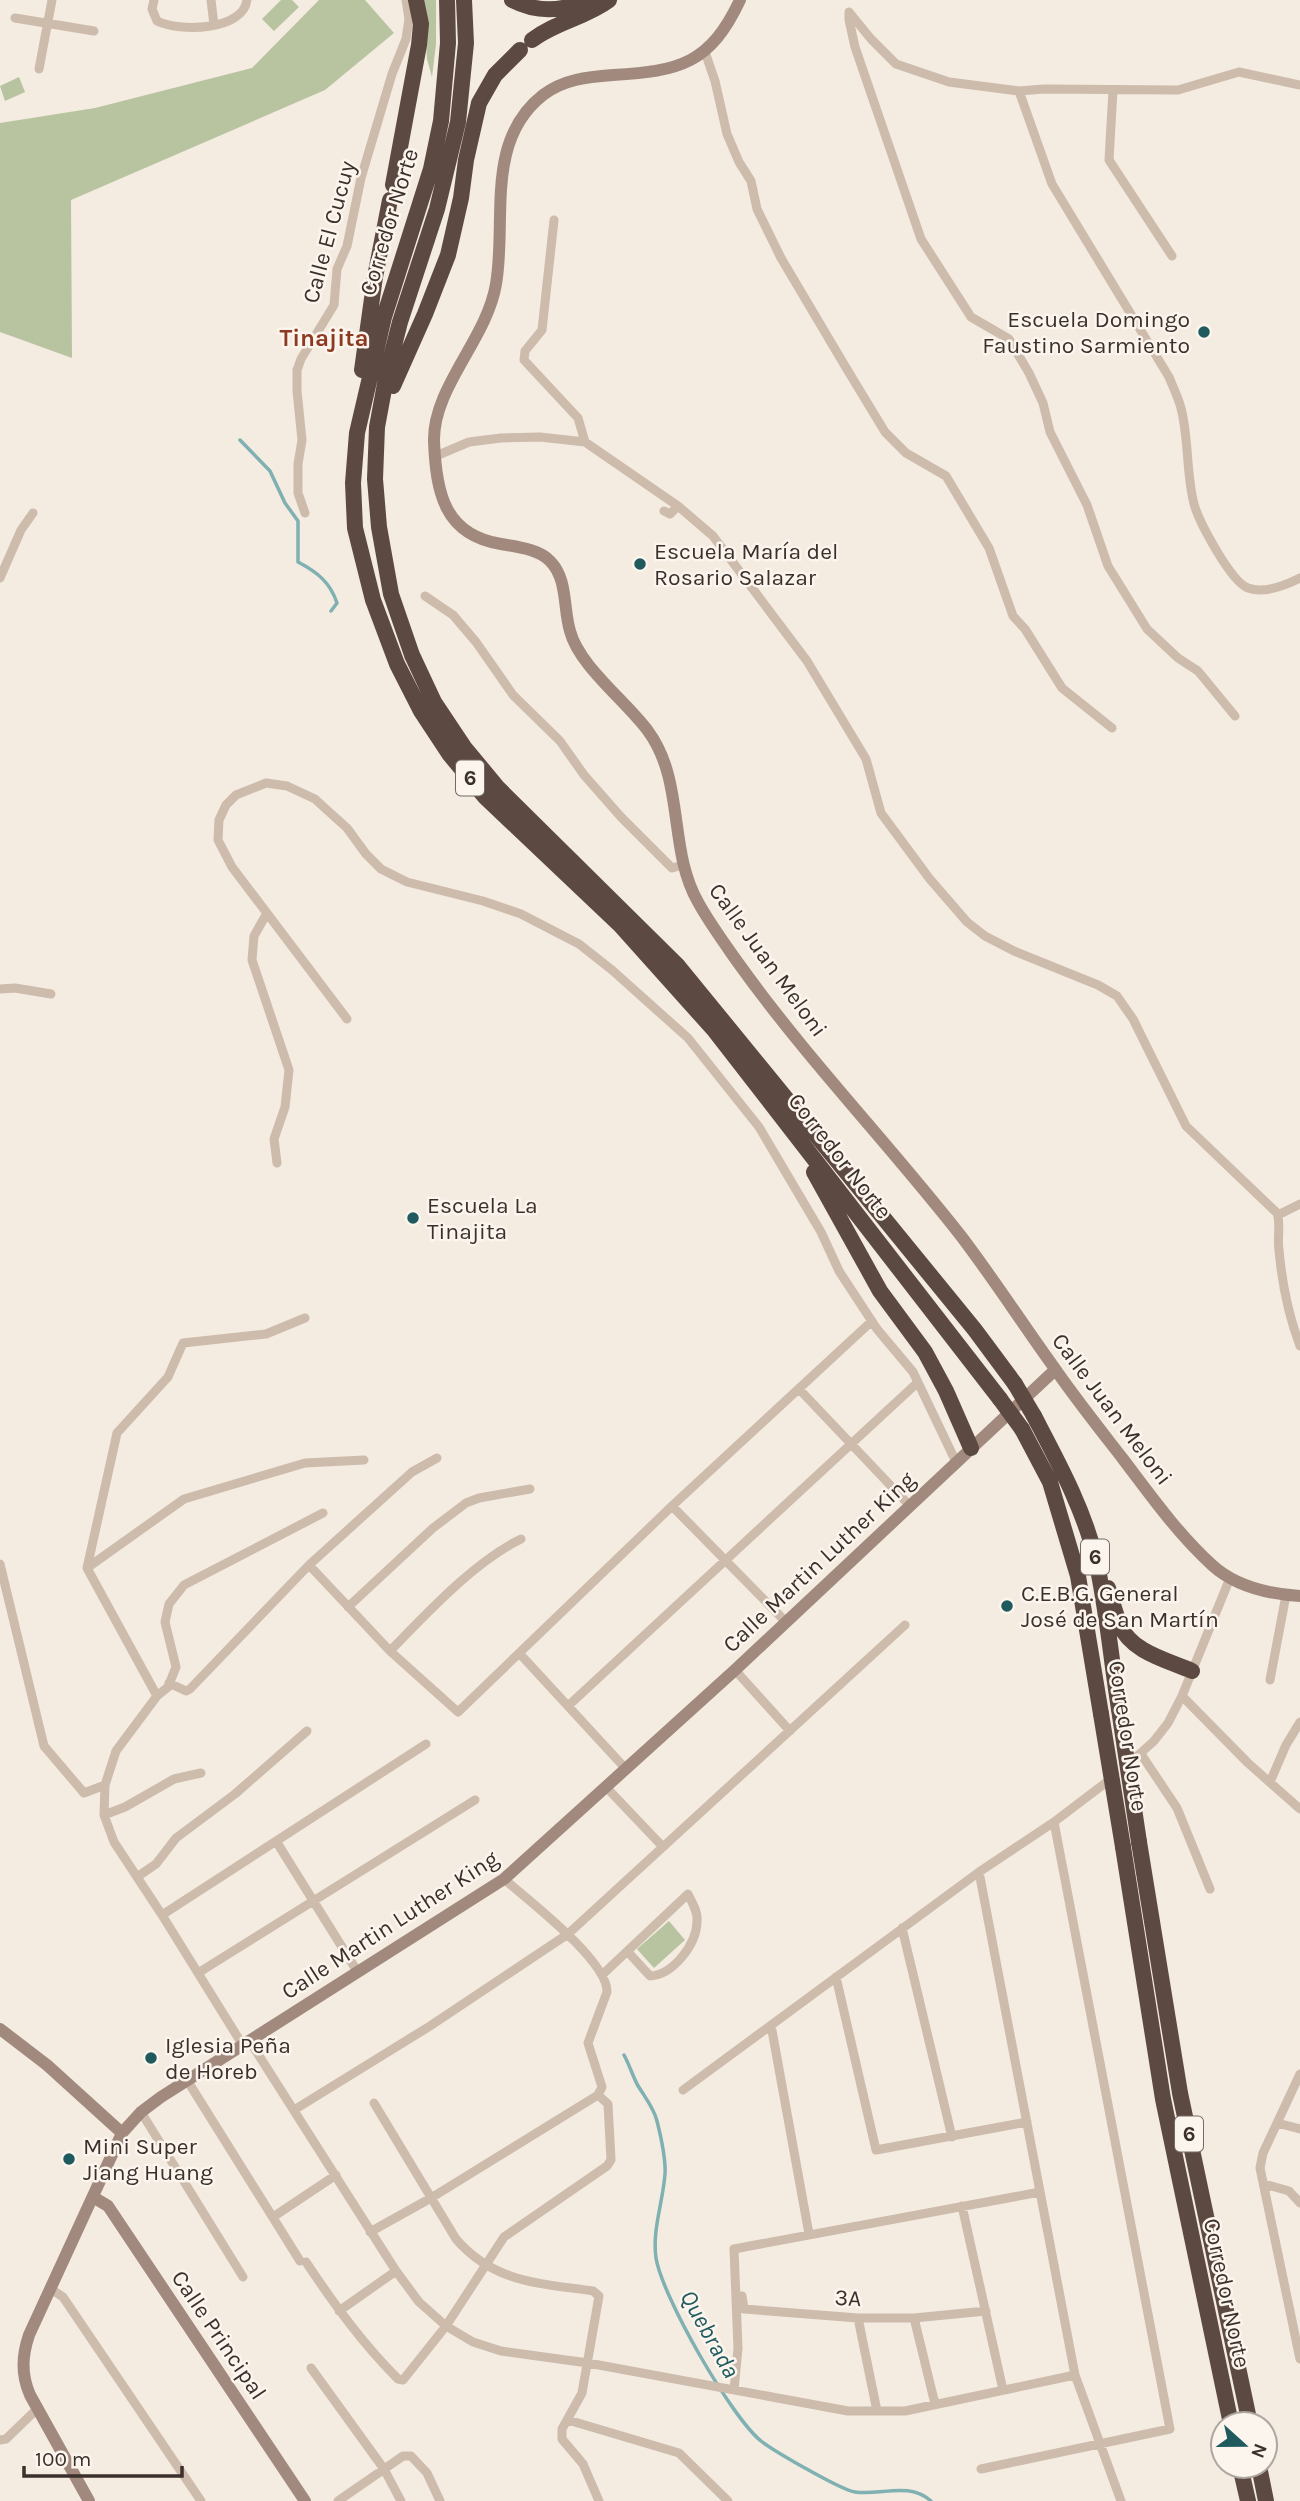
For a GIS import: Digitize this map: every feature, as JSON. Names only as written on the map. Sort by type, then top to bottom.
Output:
[{"type":"highway","points":[[356,433],[367,329],[419,45],[421,24],[416,0]]},
{"type":"highway","name":"Corredor Norte","points":[[447,0],[448,43],[441,121],[430,169],[384,317],[356,433],[353,482],[358,540],[373,600],[397,664],[421,711],[450,755],[485,797],[620,925],[699,1012],[1000,1399],[1022,1429],[1050,1482],[1078,1577],[1163,2099],[1228,2410]]},
{"type":"highway","name":"Corredor Norte","points":[[464,0],[466,43],[458,122],[437,209],[400,323],[377,427],[375,479],[379,527],[391,594],[412,655],[434,702],[464,747],[498,788],[678,966],[728,1024],[975,1330],[1015,1384],[1063,1472],[1096,1559],[1180,2093],[1247,2410]]},
{"type":"highway","points":[[512,0],[527,7],[553,10],[588,0]]},
{"type":"highway","points":[[377,427],[448,255],[479,103],[495,75],[526,45],[550,27],[589,12],[609,0]]},
{"type":"highway","points":[[788,1127],[880,1291],[925,1352],[971,1448]]},
{"type":"highway","points":[[1096,1559],[1120,1626],[1128,1639],[1138,1648],[1192,1671]]},
{"type":"highway","points":[[1243,2480],[1248,2501]]},
{"type":"highway","points":[[1262,2480],[1266,2501]]},
{"type":"street","points":[[39,69],[52,0]]},
{"type":"street","points":[[154,0],[152,9],[155,17],[166,25],[182,28],[214,25],[237,17],[244,11],[247,0]]},
{"type":"street","points":[[211,0],[214,25]]},
{"type":"street","name":"Calle El Cucuy","points":[[306,513],[299,493],[298,464],[302,440],[297,370],[334,305],[337,269],[346,246],[361,178],[406,38],[409,19],[406,0]]},
{"type":"street","name":"Calle Juan Meloni","points":[[740,0],[719,38],[705,52],[671,68],[650,73],[589,77],[567,82],[544,94],[528,110],[513,132],[504,159],[496,289],[487,316],[447,390],[438,413],[434,435],[440,494],[451,516],[465,533],[486,542],[545,555],[561,575],[570,631],[575,645],[585,660],[652,735],[664,764],[677,816],[684,873],[705,915],[768,1004],[962,1238],[1055,1370],[1177,1529],[1215,1568],[1245,1587],[1300,1596]]},
{"type":"street","points":[[1235,716],[1198,671],[1178,658],[1147,629],[1108,566],[1087,506],[1050,432],[1043,403],[1029,373],[1009,339],[971,317],[921,239],[855,47],[849,12],[896,64],[949,82],[1019,91],[1178,90],[1240,72],[1300,85]]},
{"type":"street","points":[[15,18],[94,31]]},
{"type":"street","points":[[705,52],[715,81],[727,134],[751,181],[757,209],[781,258],[845,366],[885,432],[906,453],[946,476],[989,548],[1013,615],[1025,629],[1062,688],[1112,728]]},
{"type":"street","points":[[1113,90],[1109,160],[1172,256]]},
{"type":"street","points":[[1019,91],[1052,184],[1169,377],[1181,408],[1194,506],[1219,554],[1236,582],[1246,588],[1258,590],[1289,584],[1300,578]]},
{"type":"street","points":[[554,220],[542,330],[525,351],[524,360],[578,418],[585,442]]},
{"type":"street","points":[[436,456],[469,442],[502,438],[540,437],[585,442],[678,506],[713,536],[807,661],[866,759],[881,813],[929,878],[967,922],[985,936],[1013,951],[1098,985],[1117,996],[1133,1019],[1186,1126],[1278,1215],[1283,1292],[1300,1346]]},
{"type":"street","points":[[664,512],[670,514],[678,506]]},
{"type":"street","points":[[0,578],[21,530],[33,513]]},
{"type":"street","points":[[425,596],[453,615],[476,642],[513,695],[560,741],[584,775],[621,817],[672,867],[683,865]]},
{"type":"street","points":[[347,1019],[232,867],[218,840],[219,820],[226,805],[236,795],[266,783],[287,786],[315,799],[347,828],[366,854],[382,869],[407,882],[482,901],[521,915],[579,944],[688,1038],[759,1128],[821,1232],[839,1271],[872,1321],[908,1364],[956,1462]]},
{"type":"street","points":[[267,914],[254,936],[252,960],[289,1070],[285,1107],[274,1139],[277,1163]]},
{"type":"street","points":[[0,989],[15,988],[51,994]]},
{"type":"street","points":[[1278,1215],[1300,1204]]},
{"type":"street","points":[[157,1696],[87,1568],[117,1433],[168,1377],[183,1343],[267,1335],[305,1318]]},
{"type":"street","points":[[309,1566],[390,1651],[458,1712],[673,1506],[872,1321]]},
{"type":"street","name":"Calle Martin Luther King","points":[[89,2501],[24,2381],[24,2350],[122,2133],[141,2112],[187,2080],[504,1879],[786,1622],[1055,1370]]},
{"type":"street","points":[[568,1706],[918,1383]]},
{"type":"street","points":[[799,1389],[910,1506]]},
{"type":"street","points":[[169,1683],[186,1691],[190,1689],[309,1566],[412,1472],[437,1458]]},
{"type":"street","points":[[87,1568],[184,1499],[305,1463],[364,1460]]},
{"type":"street","points":[[348,1607],[433,1528],[466,1503],[479,1498],[530,1489]]},
{"type":"street","points":[[673,1506],[786,1622]]},
{"type":"street","points":[[323,1513],[184,1585],[169,1604],[165,1622],[176,1667],[169,1683],[116,1751],[105,1785],[104,1815],[114,1842],[198,1973],[294,2110],[370,2232],[419,2302],[446,2326],[473,2342],[501,2351],[588,2363],[848,2411],[905,2411],[1075,2375]]},
{"type":"street","points":[[390,1651],[495,1554],[521,1539]]},
{"type":"street","points":[[0,1564],[44,1745],[84,1793],[105,1785]]},
{"type":"street","points":[[683,2090],[979,1872],[1054,1822],[1141,1754],[1168,1723],[1182,1696],[1230,1578]]},
{"type":"street","points":[[1270,1680],[1286,1595]]},
{"type":"street","points":[[294,2110],[430,2026],[568,1934],[905,1625]]},
{"type":"street","points":[[520,1654],[625,1768]]},
{"type":"street","points":[[734,1670],[790,1731]]},
{"type":"street","points":[[1182,1696],[1248,1763],[1300,1809]]},
{"type":"street","points":[[1270,1783],[1286,1745],[1300,1722]]},
{"type":"street","points":[[137,1877],[156,1864],[176,1838],[235,1794],[307,1731]]},
{"type":"street","points":[[162,1915],[426,1744]]},
{"type":"street","points":[[1141,1754],[1177,1808],[1210,1889]]},
{"type":"street","points":[[104,1815],[125,1807],[174,1779],[201,1773]]},
{"type":"street","points":[[605,1786],[663,1847]]},
{"type":"street","points":[[198,1973],[475,1800]]},
{"type":"street","points":[[981,2469],[1170,2429],[1054,1822]]},
{"type":"street","points":[[276,1841],[357,1971]]},
{"type":"street","points":[[979,1872],[1075,2375],[1121,2501]]},
{"type":"street","points":[[370,2232],[431,2198],[598,2095],[602,2087],[589,2043],[607,1992],[603,1973],[568,1934],[504,1879]]},
{"type":"street","points":[[603,1973],[688,1895],[698,1918],[691,1944],[679,1960],[664,1973],[649,1976],[628,1952]]},
{"type":"street","points":[[902,1928],[952,2137]]},
{"type":"street","points":[[836,1977],[876,2150],[1027,2122]]},
{"type":"street","points":[[771,2025],[809,2234]]},
{"type":"street","points":[[0,2029],[47,2065],[122,2133]]},
{"type":"street","points":[[1300,2074],[1263,2153],[1261,2168],[1300,2359]]},
{"type":"street","points":[[187,2080],[273,2217],[338,2311],[370,2351],[398,2379],[403,2380],[446,2326],[504,2237],[607,2166],[611,2160],[608,2104],[598,2095]]},
{"type":"street","points":[[374,2103],[456,2239],[470,2255],[506,2276],[597,2293],[599,2296],[582,2393],[562,2429],[562,2439],[583,2464],[598,2501]]},
{"type":"street","points":[[141,2112],[243,2277]]},
{"type":"street","points":[[1276,2123],[1300,2129]]},
{"type":"street","points":[[273,2217],[336,2175]]},
{"type":"street","points":[[1264,2184],[1289,2191],[1300,2203]]},
{"type":"street","points":[[731,2390],[738,2348],[734,2249],[1040,2192]]},
{"type":"street","name":"Calle Principal","points":[[93,2197],[108,2206],[305,2501]]},
{"type":"street","points":[[962,2206],[1003,2390]]},
{"type":"street","points":[[338,2311],[396,2271]]},
{"type":"street","name":"3A","points":[[736,2274],[744,2309],[858,2318],[914,2318],[986,2311]]},
{"type":"street","points":[[51,2289],[62,2297],[201,2501]]},
{"type":"street","points":[[858,2318],[877,2411]]},
{"type":"street","points":[[914,2318],[935,2404]]},
{"type":"street","points":[[311,2368],[384,2469],[401,2501]]},
{"type":"street","points":[[0,2440],[6,2439],[37,2409]]},
{"type":"street","points":[[568,2420],[679,2453],[728,2501]]},
{"type":"street","points":[[338,2501],[403,2456],[411,2456],[426,2473],[440,2501]]},
{"type":"green space","points":[[281,0],[292,0],[299,7],[274,31],[262,19]]},
{"type":"green space","points":[[319,0],[365,0],[394,33],[325,90],[71,200],[72,358],[0,332],[0,123],[95,108],[252,68]]},
{"type":"green space","points":[[423,0],[436,0],[436,44],[432,77],[427,59]]},
{"type":"green space","points":[[19,77],[25,92],[5,101],[0,86]]},
{"type":"green space","points":[[669,1921],[685,1940],[654,1968],[637,1949]]},
{"type":"waterway","points":[[240,440],[270,471],[285,503],[298,521],[298,562],[327,583],[337,603],[331,611]]},
{"type":"waterway","name":"Quebrada","points":[[624,2055],[637,2084],[654,2111],[663,2148],[665,2174],[655,2248],[661,2276],[684,2326],[733,2408],[761,2441],[836,2485],[865,2493],[904,2490],[922,2495],[931,2501]]},
{"type":"place","name":"Escuela Domingo Faustino Sarmiento","points":[[1204,332]]},
{"type":"place","name":"Escuela María del Rosario Salazar","points":[[640,564]]},
{"type":"place","name":"Escuela La Tinajita","points":[[413,1218]]},
{"type":"place","name":"C.E.B.G. General José de San Martín","points":[[1007,1606]]},
{"type":"place","name":"Iglesia Peña de Horeb","points":[[151,2058]]},
{"type":"place","name":"Mini Super Jiang Huang","points":[[69,2159]]},
{"type":"district","name":"Tinajita","points":[[324,338]]}]
